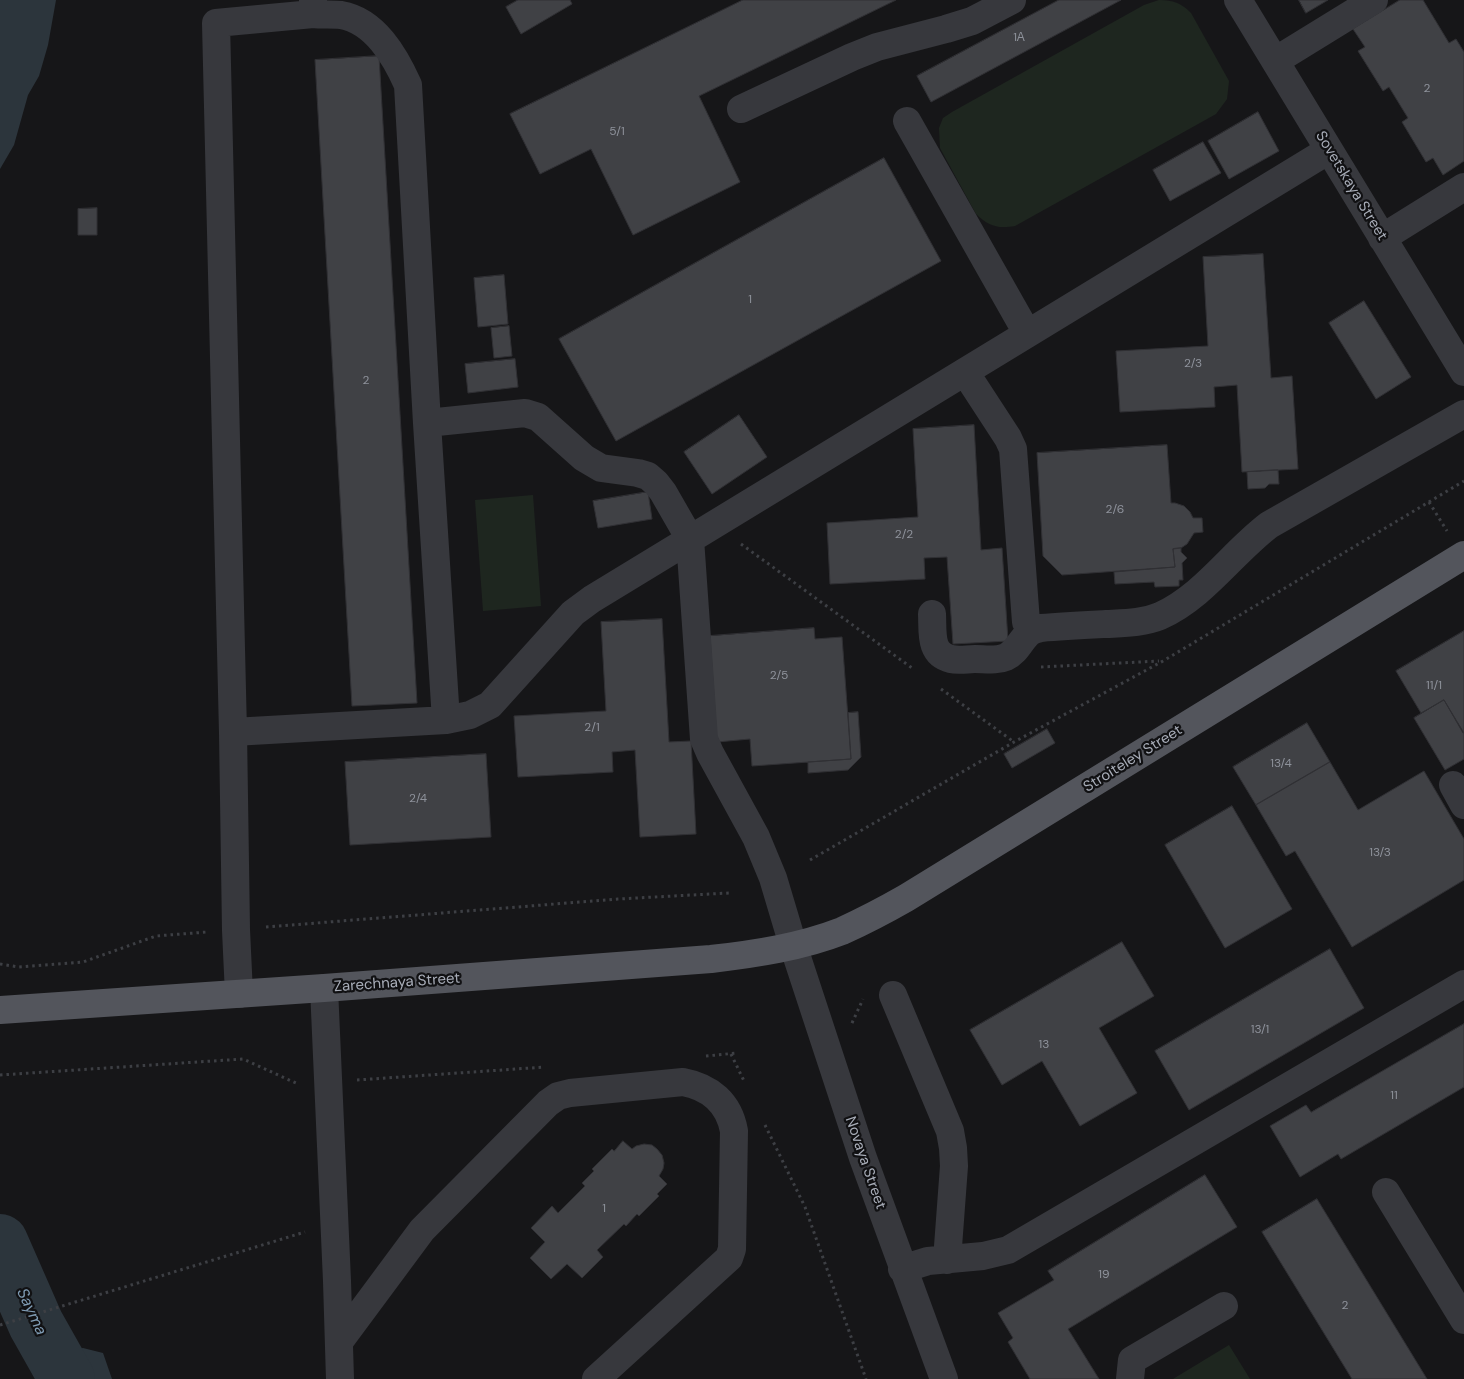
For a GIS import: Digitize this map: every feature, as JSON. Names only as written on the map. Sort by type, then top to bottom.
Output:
[{"type":"main road","name":"Stroiteley Street","points":[[793,945],[841,931],[872,917],[906,898],[1464,555]]},
{"type":"main road","name":"Zarechnaya Street","points":[[0,1010],[711,959],[793,945]]},
{"type":"street","points":[[741,109],[852,57],[877,47],[972,21],[1012,0]]},
{"type":"street","name":"Sovetskaya Street","points":[[1238,0],[1464,372]]},
{"type":"street","points":[[1275,61],[1374,0]]},
{"type":"street","points":[[239,994],[216,23],[313,7],[354,19],[368,27],[382,42],[399,66],[408,85],[446,720]]},
{"type":"street","points":[[907,121],[1027,333]]},
{"type":"street","points":[[233,732],[446,720],[470,715],[490,705],[573,613],[592,599],[1329,150]]},
{"type":"street","points":[[1382,238],[1464,187]]},
{"type":"street","points":[[965,372],[1008,438],[1013,449],[1026,622],[1032,631]]},
{"type":"street","points":[[427,423],[525,413],[538,417],[584,458],[601,468],[648,476],[663,492],[690,539]]},
{"type":"street","points":[[932,614],[933,644],[943,656],[952,659],[998,659],[1006,657],[1014,652],[1032,631],[1041,628],[1137,622],[1159,616],[1189,598],[1204,586],[1252,538],[1269,525],[1464,414]]},
{"type":"street","name":"Novaya Street","points":[[690,539],[704,739],[765,856],[863,1158],[902,1269],[944,1379]]},
{"type":"street","points":[[902,1269],[928,1261],[983,1256],[1008,1250],[1464,984]]},
{"type":"street","points":[[324,988],[340,1379]]},
{"type":"street","points":[[893,994],[950,1131],[954,1166],[946,1260]]},
{"type":"street","points":[[339,1342],[422,1230],[548,1103],[558,1096],[570,1093],[683,1082],[698,1086],[715,1096],[726,1108],[732,1120],[734,1131],[732,1249],[729,1258],[596,1379]]},
{"type":"street","points":[[1386,1192],[1463,1316]]},
{"type":"street","points":[[338,1302],[372,1298]]},
{"type":"street","points":[[1130,1379],[1132,1360],[1224,1306]]},
{"type":"path","points":[[810,860],[1014,742],[1163,661],[1464,481]]},
{"type":"path","points":[[714,524],[912,668]]},
{"type":"path","points":[[935,685],[1014,742]]},
{"type":"path","points":[[0,964],[19,967],[83,962],[156,936],[618,899],[729,893]]},
{"type":"path","points":[[852,1023],[864,997]]},
{"type":"path","points":[[701,1056],[737,1053]]},
{"type":"path","points":[[731,1054],[747,1088]]},
{"type":"path","points":[[0,1075],[243,1058],[298,1084],[554,1067]]},
{"type":"path","points":[[764,1122],[804,1208],[866,1379]]},
{"type":"path","points":[[0,1325],[334,1223]]},
{"type":"shaded area","points":[[0,0],[56,0],[48,45],[39,76],[28,95],[14,145],[0,169]]},
{"type":"shaded area","points":[[1159,0],[1176,3],[1191,13],[1229,81],[1227,99],[1216,114],[1015,226],[998,227],[989,224],[976,214],[940,148],[939,128],[943,118],[1144,5]]},
{"type":"shaded area","points":[[533,495],[541,606],[483,611],[475,500]]},
{"type":"shaded area","points":[[1229,1345],[1250,1379],[1173,1379]]},
{"type":"shaded area","points":[[83,1348],[103,1353],[112,1379],[40,1379],[41,1364],[52,1352]]},
{"type":"building","points":[[518,0],[570,0],[572,4],[521,34],[506,7]]},
{"type":"building","points":[[743,0],[896,0],[699,96],[740,182],[633,235],[591,149],[540,174],[510,114]]},
{"type":"building","points":[[1059,0],[1121,0],[931,102],[917,76]]},
{"type":"building","points":[[1299,0],[1328,0],[1306,13]]},
{"type":"building","points":[[1400,0],[1423,0],[1449,43],[1456,39],[1464,52],[1464,161],[1443,175],[1433,158],[1426,162],[1402,122],[1408,118],[1389,87],[1383,91],[1358,51],[1365,47],[1353,29]]},
{"type":"building","points":[[379,56],[417,703],[352,706],[315,60]]},
{"type":"building","points":[[1258,112],[1279,151],[1229,179],[1208,141]]},
{"type":"building","points":[[1203,142],[1221,173],[1170,201],[1153,170]]},
{"type":"building","points":[[884,158],[941,261],[616,441],[559,339]]},
{"type":"building","points":[[97,208],[97,235],[78,235],[78,209]]},
{"type":"building","points":[[1263,254],[1271,378],[1292,376],[1298,469],[1242,472],[1237,385],[1214,387],[1215,407],[1120,412],[1116,351],[1208,346],[1203,257]]},
{"type":"building","points":[[504,275],[508,324],[478,327],[474,278]]},
{"type":"building","points":[[1364,301],[1411,377],[1376,399],[1329,323]]},
{"type":"building","points":[[509,326],[512,356],[494,358],[491,328]]},
{"type":"building","points":[[515,359],[518,387],[468,393],[465,364]]},
{"type":"building","points":[[739,415],[767,457],[712,494],[684,452]]},
{"type":"building","points":[[974,425],[981,550],[1002,548],[1008,641],[953,644],[947,557],[924,558],[925,579],[830,584],[827,523],[918,517],[913,429]]},
{"type":"building","points":[[1167,445],[1171,503],[1184,506],[1193,518],[1202,518],[1203,532],[1194,533],[1187,544],[1181,548],[1173,549],[1175,567],[1062,575],[1043,556],[1037,453]]},
{"type":"building","points":[[1278,470],[1279,484],[1269,484],[1265,488],[1248,489],[1247,472]]},
{"type":"building","points":[[648,492],[652,519],[598,528],[593,501]]},
{"type":"building","points":[[1181,548],[1181,552],[1187,558],[1182,563],[1183,580],[1179,580],[1179,586],[1155,587],[1154,582],[1115,584],[1114,572],[1175,567],[1173,549]]},
{"type":"building","points":[[662,619],[669,742],[691,741],[696,834],[640,837],[635,750],[612,752],[613,772],[518,777],[514,716],[606,711],[601,622]]},
{"type":"building","points":[[814,628],[815,639],[842,637],[851,759],[752,766],[750,739],[717,742],[710,636]]},
{"type":"building","points":[[1464,631],[1463,733],[1444,700],[1421,713],[1396,671]]},
{"type":"building","points":[[1444,700],[1464,733],[1464,759],[1445,770],[1414,718]]},
{"type":"building","points":[[858,712],[861,757],[848,770],[808,773],[808,762],[851,759],[848,713]]},
{"type":"building","points":[[1307,723],[1330,762],[1256,805],[1233,767]]},
{"type":"building","points":[[1047,729],[1055,743],[1012,768],[1004,754]]},
{"type":"building","points":[[486,754],[491,837],[350,845],[345,762]]},
{"type":"building","points":[[1330,762],[1358,810],[1424,771],[1464,839],[1464,880],[1352,947],[1295,851],[1286,856],[1256,805]]},
{"type":"building","points":[[1232,806],[1292,909],[1225,948],[1165,845]]},
{"type":"building","points":[[1122,942],[1154,996],[1099,1028],[1137,1093],[1080,1126],[1042,1061],[1002,1085],[970,1030]]},
{"type":"building","points":[[1330,949],[1364,1008],[1189,1110],[1155,1051]]},
{"type":"building","points":[[1464,1024],[1464,1087],[1341,1159],[1338,1154],[1300,1177],[1270,1126],[1306,1105],[1311,1112]]},
{"type":"building","points":[[623,1141],[632,1149],[644,1144],[652,1145],[657,1149],[662,1155],[664,1163],[659,1176],[667,1184],[657,1194],[659,1196],[639,1216],[637,1214],[626,1226],[624,1224],[597,1250],[603,1257],[582,1278],[567,1264],[551,1279],[530,1258],[545,1242],[531,1228],[552,1206],[558,1213],[585,1186],[582,1183],[594,1171],[592,1169]]},
{"type":"building","points":[[1205,1175],[1237,1227],[1068,1329],[1099,1379],[1030,1379],[1008,1342],[1013,1338],[998,1313],[1054,1280],[1048,1271]]},
{"type":"building","points":[[1317,1199],[1427,1379],[1352,1379],[1262,1232]]},
{"type":"waterway","name":"Sayma","points":[[0,1242],[36,1324],[67,1379]]}]
